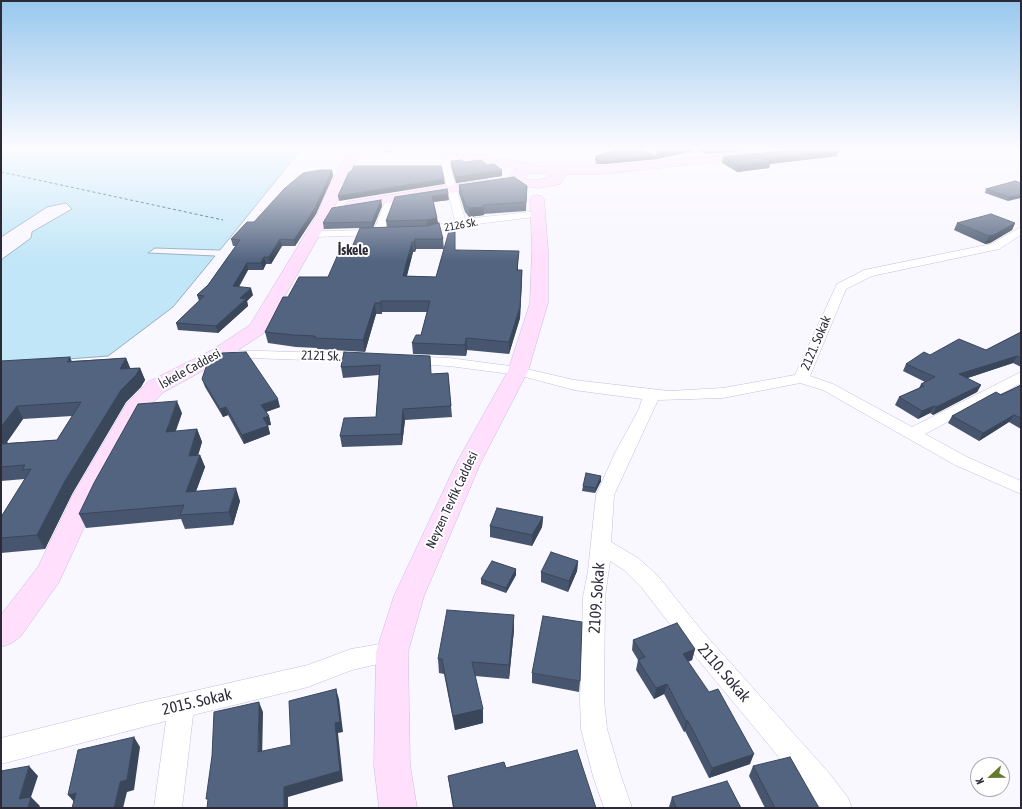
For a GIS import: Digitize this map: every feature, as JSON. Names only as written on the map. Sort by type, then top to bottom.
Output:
[{"type":"street","name":"İskele Caddesi","points":[[1,633],[10,627],[49,574],[86,496],[135,408],[156,387],[219,354],[257,329],[324,215],[337,186]]},
{"type":"street","points":[[449,186],[461,223]]},
{"type":"street","points":[[326,209],[450,189],[497,186]]},
{"type":"street","name":"2126 Sk.","points":[[407,232],[428,232],[461,223],[531,186]]},
{"type":"street","name":"Neyzen Tevfik Caddesi","points":[[398,808],[392,766],[392,652],[409,596],[469,462],[518,371],[538,303],[540,250],[536,186]]},
{"type":"street","points":[[378,233],[391,199]]},
{"type":"street","name":"2121. Sokak","points":[[518,371],[574,385],[650,395],[670,396],[723,392],[801,378],[841,287],[868,273],[995,247],[1021,230]]},
{"type":"street","points":[[313,234],[392,233]]},
{"type":"street","points":[[1006,240],[1021,245]]},
{"type":"street","name":"2121 Sk.","points":[[219,354],[375,358]]},
{"type":"street","points":[[397,359],[449,362],[518,371]]},
{"type":"street","points":[[911,434],[1021,377]]},
{"type":"street","points":[[801,378],[828,387],[961,461],[1021,488]]},
{"type":"street","name":"2109. Sokak","points":[[618,808],[607,776],[594,729],[592,700],[594,597],[601,546],[605,495],[624,453],[647,409],[650,402],[650,395]]},
{"type":"street","name":"2110. Sokak","points":[[601,546],[631,564],[650,582],[694,638],[804,766],[838,808]]},
{"type":"street","name":"2015. Sokak","points":[[1,752],[181,706],[308,676],[351,660],[392,652]]},
{"type":"street","points":[[168,808],[181,706]]},
{"type":"water","points":[[1,186],[272,186],[220,250],[155,248],[148,253],[215,256],[173,307],[108,356],[1,364],[1,260],[31,238],[32,232],[72,209],[66,203],[47,207],[1,237]]},
{"type":"building","points":[[288,186],[325,186],[315,208],[294,240],[280,239],[269,257],[264,257],[261,263],[247,263],[233,286],[251,288],[240,298],[246,299],[216,326],[176,323],[204,296],[197,295],[208,285],[240,240],[231,239],[247,222],[254,222]]},
{"type":"building","points":[[343,186],[402,186],[338,196]]},
{"type":"building","points":[[459,186],[527,186],[526,202],[483,205],[484,207],[469,208],[465,204]]},
{"type":"building","points":[[998,186],[1021,186],[1021,195],[1009,197],[986,189]]},
{"type":"building","points":[[447,189],[448,194],[432,196],[437,218],[427,220],[386,221],[395,197]]},
{"type":"building","points":[[381,200],[372,222],[323,223],[332,208]]},
{"type":"building","points":[[991,214],[1015,223],[994,235],[989,236],[957,223]]},
{"type":"building","points":[[439,223],[443,239],[415,239],[414,242],[412,242],[403,276],[436,277],[451,224],[455,225],[455,250],[519,251],[517,270],[522,270],[520,307],[509,342],[466,338],[465,345],[412,343],[416,335],[421,335],[430,301],[381,301],[380,303],[375,303],[363,340],[315,338],[315,336],[265,332],[283,297],[288,297],[299,277],[328,277],[339,252],[350,252],[360,228],[427,226]]},
{"type":"building","points":[[1021,332],[1021,358],[1017,356],[959,374],[981,385],[936,407],[934,406],[922,411],[899,397],[924,386],[921,384],[935,377],[906,364],[924,352],[930,355],[959,339],[986,350]]},
{"type":"building","points":[[246,352],[278,399],[261,405],[269,416],[263,418],[268,426],[242,435],[226,407],[220,409],[202,379],[208,361],[222,353]]},
{"type":"building","points":[[344,352],[430,356],[431,374],[448,373],[451,406],[403,409],[401,434],[340,436],[344,418],[376,417],[380,365],[341,367]]},
{"type":"building","points":[[70,357],[67,362],[126,358],[120,369],[140,368],[136,375],[121,390],[65,481],[37,535],[1,538],[1,517],[31,469],[22,470],[25,465],[1,467],[1,444],[57,440],[81,402],[17,406],[1,427],[1,361]]},
{"type":"building","points":[[1021,385],[1021,418],[1014,415],[983,433],[952,416],[996,392],[1001,395]]},
{"type":"building","points":[[177,401],[166,432],[197,429],[189,456],[200,455],[186,492],[236,488],[229,512],[180,515],[184,505],[79,514],[94,483],[138,404]]},
{"type":"building","points":[[586,473],[601,476],[596,488],[583,486]]},
{"type":"building","points":[[497,508],[543,517],[532,535],[490,526]]},
{"type":"building","points":[[551,552],[578,561],[569,581],[541,572]]},
{"type":"building","points":[[492,561],[516,569],[506,588],[481,579]]},
{"type":"building","points":[[447,610],[514,615],[509,665],[472,662],[483,709],[453,716],[442,659],[438,659]]},
{"type":"building","points":[[543,616],[582,622],[580,681],[532,673]]},
{"type":"building","points":[[677,623],[695,649],[683,654],[709,692],[718,689],[754,754],[712,768],[667,684],[656,688],[638,660],[645,657],[633,640]]},
{"type":"building","points":[[336,689],[340,722],[335,723],[340,771],[284,787],[284,808],[207,808],[208,799],[206,799],[212,756],[214,712],[259,702],[258,752],[291,745],[289,701]]},
{"type":"building","points":[[134,737],[127,780],[120,782],[114,808],[72,808],[76,793],[68,795],[78,750]]},
{"type":"building","points":[[577,750],[596,808],[454,808],[448,776],[504,762],[506,768]]},
{"type":"building","points":[[790,757],[819,808],[775,808],[753,766]]},
{"type":"building","points":[[29,766],[19,799],[31,797],[28,808],[1,808],[1,771]]},
{"type":"building","points":[[727,781],[741,808],[676,808],[672,797]]},
{"type":"ferry route","points":[[65,186],[223,220]]},
{"type":"district","name":"İskele","points":[[353,251]]}]
